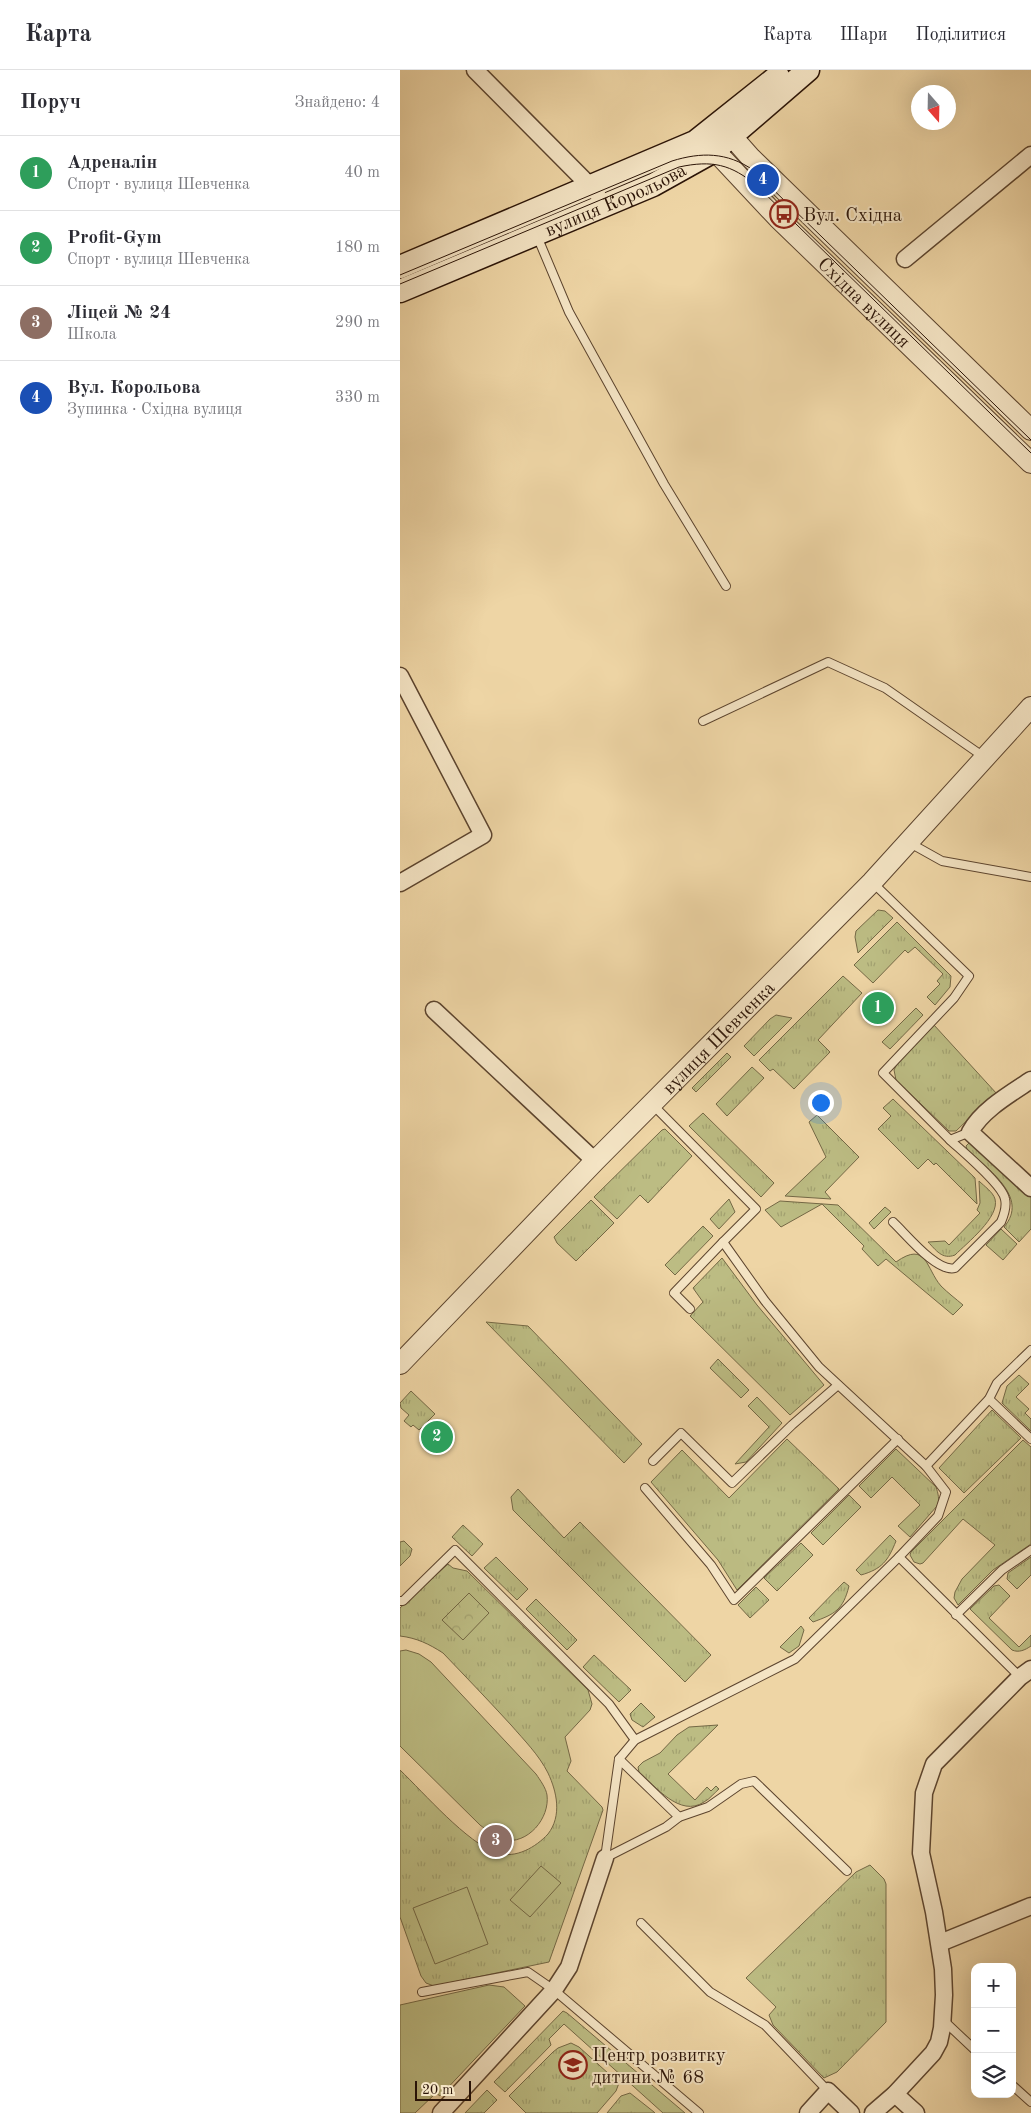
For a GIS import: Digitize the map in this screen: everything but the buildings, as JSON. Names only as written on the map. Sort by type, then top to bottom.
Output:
[{"type":"main road","name":"вулиця Корольова","points":[[726,130],[786,70]]},
{"type":"main road","name":"вулиця Корольова","points":[[400,291],[653,185],[808,70]]},
{"type":"main road","name":"вулиця Корольова","points":[[400,267],[591,186],[708,145]]},
{"type":"street","points":[[475,70],[607,204]]},
{"type":"street","name":"Східна вулиця","points":[[726,130],[811,217],[1031,430]]},
{"type":"street","name":"Східна вулиця","points":[[708,145],[778,218],[1031,463]]},
{"type":"street","points":[[904,259],[1031,155]]},
{"type":"street","points":[[400,676],[483,835],[400,883]]},
{"type":"street","name":"вулиця Шевченка","points":[[402,1359],[872,882],[1031,707]]},
{"type":"street","points":[[434,1010],[595,1161]]},
{"type":"street","points":[[1031,1080],[1008,1095],[975,1123],[970,1132],[1031,1188]]},
{"type":"street","points":[[873,2113],[895,2094],[933,2053],[939,2042],[944,1995],[940,1943],[921,1853],[924,1793],[934,1764],[1025,1673]]},
{"type":"street","points":[[441,2113],[554,1990],[569,1967],[605,1858]]},
{"type":"street","points":[[940,1943],[1031,1906]]},
{"type":"street","points":[[808,2113],[828,2091],[851,2113]]},
{"type":"street","points":[[895,2094],[916,2113]]},
{"type":"lane","points":[[536,234],[569,312],[664,484],[726,586]]},
{"type":"lane","points":[[703,721],[828,662],[885,688],[985,758]]},
{"type":"lane","points":[[908,842],[942,860],[1031,877]]},
{"type":"lane","points":[[872,882],[969,976],[954,998],[882,1073],[1002,1190],[1006,1204],[1001,1222],[955,1268],[949,1270],[937,1264],[893,1222]]},
{"type":"lane","points":[[653,1105],[756,1209],[674,1293],[690,1309]]},
{"type":"lane","points":[[950,1140],[970,1132]]},
{"type":"lane","points":[[605,1858],[619,1759],[635,1740],[795,1659],[938,1516],[946,1492],[926,1466],[819,1367],[777,1316],[723,1242]]},
{"type":"lane","points":[[926,1466],[989,1400],[997,1382],[1031,1350]]},
{"type":"lane","points":[[653,1461],[681,1433],[732,1483],[792,1425],[838,1385]]},
{"type":"lane","points":[[989,1400],[1031,1439]]},
{"type":"lane","points":[[645,1488],[711,1565],[734,1600],[898,1440]]},
{"type":"lane","points":[[400,1600],[403,1601],[455,1550],[609,1704],[635,1740]]},
{"type":"lane","points":[[956,1614],[1002,1570],[1031,1550]]},
{"type":"lane","points":[[899,1557],[956,1614],[1025,1673]]},
{"type":"lane","points":[[619,1759],[679,1817]]},
{"type":"lane","points":[[605,1858],[666,1827],[679,1817],[708,1807],[741,1784],[754,1781],[847,1871]]},
{"type":"lane","points":[[640,1923],[710,1992],[765,2025],[828,2091]]},
{"type":"lane","points":[[422,1992],[528,1972],[554,1990],[698,2113]]},
{"type":"lane","points":[[942,2019],[971,2046]]},
{"type":"lane","points":[[1016,2089],[1031,2102]]},
{"type":"green space","points":[[878,910],[885,911],[893,918],[858,953],[855,937],[856,931]]},
{"type":"green space","points":[[897,922],[951,976],[950,987],[935,1005],[927,997],[940,984],[937,981],[943,974],[915,947],[908,953],[905,950],[873,983],[854,965]]},
{"type":"green space","points":[[843,976],[862,993],[818,1040],[830,1052],[794,1089],[773,1069],[770,1071],[759,1060]]},
{"type":"green space","points":[[916,1008],[923,1015],[890,1049],[882,1042]]},
{"type":"green space","points":[[776,1015],[792,1018],[754,1056],[744,1046]]},
{"type":"green space","points":[[934,1025],[997,1094],[956,1131],[949,1131],[896,1080],[894,1070],[898,1062]]},
{"type":"green space","points":[[727,1053],[731,1057],[696,1092],[692,1088]]},
{"type":"green space","points":[[752,1067],[764,1078],[727,1116],[716,1104]]},
{"type":"green space","points":[[893,1099],[975,1178],[977,1204],[936,1163],[934,1165],[928,1159],[918,1169],[878,1129],[891,1116],[883,1108]]},
{"type":"green space","points":[[703,1113],[774,1183],[761,1197],[689,1126]]},
{"type":"green space","points":[[817,1115],[859,1157],[825,1192],[831,1199],[785,1196],[826,1157],[809,1122]]},
{"type":"green space","points":[[665,1129],[692,1156],[648,1203],[640,1195],[617,1219],[594,1197]]},
{"type":"green space","points":[[971,1141],[1031,1193],[1031,1229],[1019,1242],[1004,1227],[1011,1216],[1012,1205],[1009,1194],[1003,1184],[967,1149],[966,1146]]},
{"type":"green space","points":[[979,1181],[994,1196],[995,1206],[993,1214],[974,1237],[955,1255],[943,1255],[928,1242],[945,1241],[949,1245],[980,1213],[977,1210],[980,1203]]},
{"type":"green space","points":[[729,1199],[735,1212],[719,1229],[710,1219]]},
{"type":"green space","points":[[591,1200],[614,1223],[576,1261],[557,1243],[554,1237]]},
{"type":"green space","points":[[780,1201],[838,1205],[896,1262],[906,1256],[920,1255],[941,1286],[963,1305],[953,1315],[886,1259],[878,1266],[862,1249],[864,1246],[822,1204],[781,1227],[765,1210]]},
{"type":"green space","points":[[885,1207],[891,1212],[874,1229],[869,1223]]},
{"type":"green space","points":[[703,1226],[713,1236],[675,1275],[665,1265]]},
{"type":"green space","points":[[1001,1229],[1017,1244],[1003,1260],[986,1245]]},
{"type":"green space","points":[[722,1258],[757,1305],[824,1385],[790,1415],[690,1316],[703,1302],[693,1288]]},
{"type":"green space","points":[[486,1322],[528,1326],[642,1444],[624,1463]]},
{"type":"green space","points":[[718,1359],[749,1390],[741,1398],[710,1368]]},
{"type":"green space","points":[[1019,1375],[1029,1384],[1016,1397],[1029,1409],[1025,1413],[1031,1419],[1031,1431],[1002,1403],[1007,1386]]},
{"type":"green space","points":[[411,1391],[435,1414],[419,1430],[413,1425],[411,1427],[404,1421],[409,1415],[401,1408],[400,1403]]},
{"type":"green space","points":[[757,1397],[782,1423],[746,1462],[735,1464],[769,1427],[748,1406]]},
{"type":"green space","points":[[992,1410],[1021,1438],[964,1493],[939,1468]]},
{"type":"green space","points":[[787,1439],[839,1489],[737,1590],[718,1560],[651,1482],[682,1450],[729,1498]]},
{"type":"green space","points":[[1023,1440],[1031,1447],[1031,1544],[993,1570],[958,1605],[954,1598],[962,1579],[995,1545],[963,1519],[923,1563],[914,1562],[910,1555],[911,1552]]},
{"type":"green space","points":[[896,1449],[936,1487],[938,1496],[937,1506],[910,1537],[898,1526],[920,1505],[892,1477],[871,1498],[859,1486]]},
{"type":"green space","points":[[518,1489],[564,1538],[580,1522],[711,1655],[685,1682],[513,1510],[511,1497]]},
{"type":"green space","points":[[849,1495],[861,1507],[823,1545],[811,1533]]},
{"type":"green space","points":[[463,1525],[483,1544],[472,1556],[452,1537]]},
{"type":"green space","points":[[890,1535],[896,1541],[887,1559],[879,1567],[861,1575],[856,1570]]},
{"type":"green space","points":[[404,1541],[412,1549],[410,1556],[400,1566],[400,1542]]},
{"type":"green space","points":[[801,1543],[813,1555],[777,1591],[764,1578]]},
{"type":"green space","points":[[496,1557],[528,1589],[517,1600],[484,1568]]},
{"type":"green space","points":[[1031,1557],[1031,1575],[1017,1589],[1007,1579],[1008,1573]]},
{"type":"green space","points":[[448,1564],[453,1568],[467,1571],[588,1690],[592,1704],[590,1710],[565,1737],[571,1761],[567,1771],[603,1810],[549,1962],[434,1986],[426,1983],[421,1976],[400,1917],[400,1770],[459,1828],[485,1848],[497,1853],[518,1853],[538,1843],[548,1834],[557,1812],[556,1796],[548,1773],[536,1754],[511,1725],[443,1653],[423,1642],[400,1636],[400,1608]]},
{"type":"green space","points":[[844,1582],[849,1586],[841,1606],[827,1616],[813,1622],[809,1618]]},
{"type":"green space","points":[[999,1585],[1010,1596],[989,1618],[1019,1647],[1031,1635],[1031,1646],[1024,1650],[1012,1650],[970,1609],[994,1586]]},
{"type":"green space","points":[[756,1587],[769,1600],[750,1618],[738,1605]]},
{"type":"green space","points":[[469,1593],[489,1613],[463,1640],[442,1620]]},
{"type":"green space","points":[[536,1599],[577,1640],[567,1650],[526,1609]]},
{"type":"green space","points":[[801,1626],[804,1630],[799,1646],[789,1653],[780,1647]]},
{"type":"green space","points":[[406,1650],[419,1654],[431,1662],[536,1774],[546,1792],[547,1804],[541,1821],[529,1834],[512,1840],[503,1840],[494,1836],[480,1825],[400,1746],[400,1651]]},
{"type":"green space","points":[[594,1655],[631,1690],[619,1702],[583,1667]]},
{"type":"green space","points":[[641,1703],[655,1717],[643,1727],[632,1720],[630,1714]]},
{"type":"green space","points":[[718,1725],[668,1774],[695,1800],[707,1787],[711,1791],[716,1786],[719,1789],[706,1801],[695,1806],[677,1803],[660,1792],[639,1772],[638,1767],[643,1762],[660,1753],[677,1735],[689,1727]]},
{"type":"green space","points":[[870,1865],[884,1879],[886,1884],[886,2022],[837,2072],[824,2078],[773,2025],[769,2015],[776,2007],[746,1978],[856,1872]]},
{"type":"green space","points":[[541,1866],[561,1883],[530,1917],[510,1900]]},
{"type":"green space","points":[[467,1887],[488,1944],[435,1964],[413,1908]]},
{"type":"green space","points":[[489,1985],[504,1987],[525,2006],[440,2096],[436,2093],[415,2113],[400,2113],[400,2005]]},
{"type":"green space","points":[[563,2011],[685,2113],[663,2113],[564,2024],[549,2039],[551,2045],[505,2092],[494,2082]]},
{"type":"green space","points":[[571,2043],[579,2047],[619,2083],[616,2091],[597,2113],[526,2113],[509,2096],[553,2052]]},
{"type":"green space","points":[[487,2090],[497,2100],[484,2113],[465,2113]]},
{"type":"green space","points":[[630,2093],[655,2113],[607,2113],[621,2096]]},
{"type":"tram line","points":[[400,275],[672,161],[704,155],[724,157],[753,170],[1031,440]]},
{"type":"tram line","points":[[400,284],[679,167],[711,164],[730,168],[757,186],[1031,453]]},
{"type":"place","name":"Вул. Корольова","points":[[763,180]]},
{"type":"place","name":"Вул. Східна","points":[[784,214]]},
{"type":"place","name":"Адреналін","points":[[878,1008]]},
{"type":"place","name":"Profit-Gym","points":[[437,1437]]},
{"type":"place","name":"Ліцей № 24","points":[[496,1841]]},
{"type":"place","name":"Центр розвитку дитини № 68","points":[[573,2065]]}]
